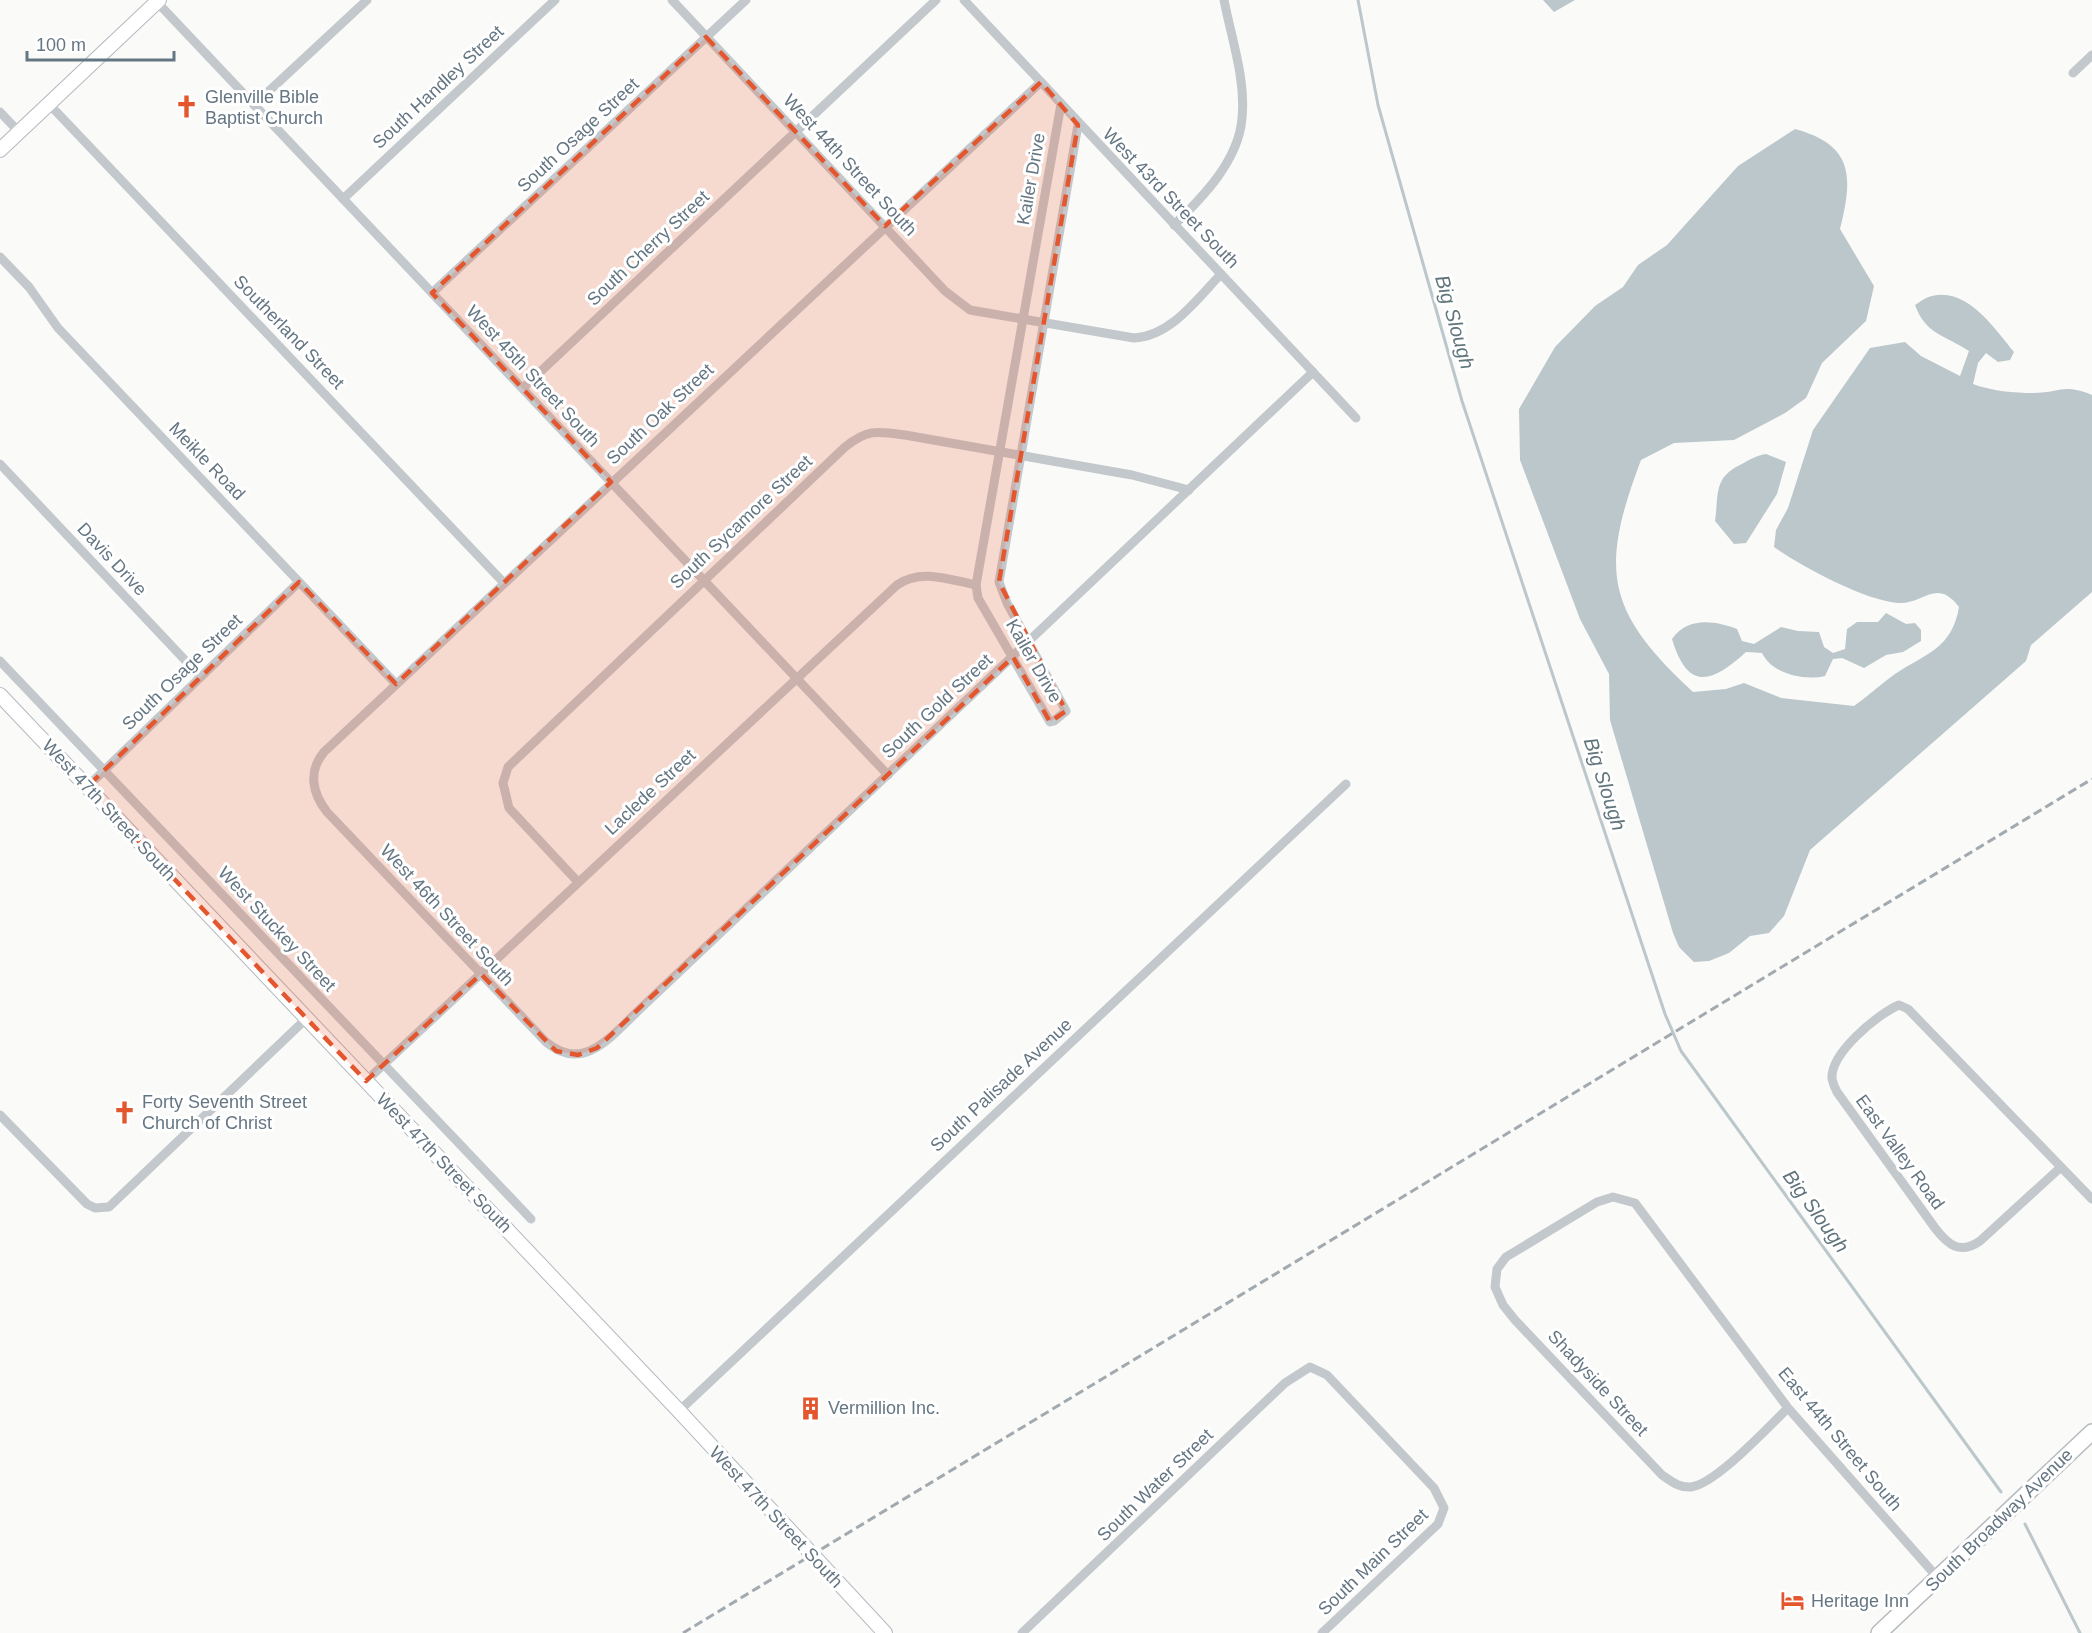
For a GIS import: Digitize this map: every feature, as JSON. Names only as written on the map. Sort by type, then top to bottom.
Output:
[{"type":"main road","name":"South Broadway Avenue","points":[[1879,1633],[2092,1432]]},
{"type":"street","points":[[254,105],[367,0]]},
{"type":"street","name":"South Handley Street","points":[[343,199],[555,0]]},
{"type":"street","name":"West 44th Street South","points":[[672,0],[956,302],[970,309],[1023,319]]},
{"type":"street","name":"South Osage Street","points":[[432,293],[746,0]]},
{"type":"street","name":"South Cherry Street","points":[[522,388],[936,0]]},
{"type":"street","name":"West 43rd Street South","points":[[964,0],[1356,418]]},
{"type":"street","points":[[1174,225],[1209,189],[1235,143],[1242,121],[1242,90],[1224,0]]},
{"type":"street","points":[[0,150],[157,1]]},
{"type":"street","name":"West 45th Street South","points":[[157,1],[888,774]]},
{"type":"street","points":[[2073,73],[2092,55]]},
{"type":"street","name":"South Oak Street","points":[[313,777],[314,768],[324,753],[396,684],[1041,82]]},
{"type":"street","name":"Southerland Street","points":[[49,104],[504,583]]},
{"type":"street","name":"Kailer Drive","points":[[1061,104],[976,585],[978,598],[1050,722],[1059,718],[1066,711],[1007,603],[999,582],[1078,124]]},
{"type":"street","points":[[0,112],[19,132]]},
{"type":"street","name":"Meikle Road","points":[[0,257],[29,287],[58,328],[396,684]]},
{"type":"street","points":[[1023,319],[1134,338],[1147,338],[1158,334],[1171,324],[1221,274]]},
{"type":"street","name":"South Gold Street","points":[[578,1055],[597,1048],[605,1041],[1313,372]]},
{"type":"street","name":"South Sycamore Street","points":[[578,882],[509,808],[503,792],[504,774],[522,751],[845,447],[862,434],[883,432],[1132,475],[1189,490]]},
{"type":"street","name":"Davis Drive","points":[[0,464],[200,676]]},
{"type":"street","name":"Laclede Street","points":[[366,1081],[796,677],[903,581],[926,575],[976,585]]},
{"type":"street","name":"South Osage Street","points":[[87,787],[299,582]]},
{"type":"street","name":"West Stuckey Street","points":[[0,661],[531,1219]]},
{"type":"street","name":"West 47th Street South","points":[[0,695],[679,1411],[885,1633]]},
{"type":"street","name":"West 46th Street South","points":[[313,777],[318,799],[325,810],[481,974],[556,1051],[578,1055]]},
{"type":"street","name":"South Palisade Avenue","points":[[679,1411],[1346,784]]},
{"type":"street","name":"East Valley Road","points":[[1899,1005],[1908,1009],[1929,1030],[2061,1167],[1971,1247],[1955,1248],[1945,1242],[1836,1092],[1832,1078],[1834,1067],[1842,1053],[1865,1029],[1899,1005]]},
{"type":"street","points":[[0,1115],[87,1204],[100,1208],[109,1207],[307,1018]]},
{"type":"street","points":[[2061,1167],[2092,1199]]},
{"type":"street","name":"East 44th Street South","points":[[1497,1294],[1497,1269],[1506,1257],[1607,1197],[1626,1199],[1635,1203],[1788,1408],[1938,1578]]},
{"type":"street","name":"Shadyside Street","points":[[1497,1294],[1515,1320],[1662,1474],[1683,1487],[1696,1485],[1714,1476],[1788,1408]]},
{"type":"street","name":"South Main Street","points":[[1315,1368],[1327,1375],[1434,1488],[1443,1503],[1444,1513],[1438,1524],[1322,1633]]},
{"type":"street","name":"South Water Street","points":[[1023,1633],[1285,1383],[1301,1371],[1315,1368]]},
{"type":"highlighted area","points":[[706,37],[885,226],[1041,82],[1061,104],[1078,125],[999,582],[1066,711],[1059,718],[1050,722],[1013,657],[597,1048],[578,1055],[556,1051],[481,974],[366,1081],[87,787],[299,582],[396,684],[611,482],[432,293]]},
{"type":"shaded area","points":[[1543,0],[1575,0],[1554,12]]},
{"type":"shaded area","points":[[1795,129],[1829,144],[1839,154],[1844,166],[1847,194],[1840,229],[1874,286],[1866,321],[1822,363],[1806,398],[1785,413],[1734,440],[1674,443],[1641,460],[1619,532],[1616,561],[1619,587],[1627,612],[1642,637],[1693,692],[1726,689],[1744,683],[1781,698],[1854,706],[1895,674],[1936,649],[1944,641],[1955,621],[1959,607],[1951,598],[1936,593],[1906,603],[1883,601],[1833,581],[1774,547],[1776,530],[1788,508],[1813,430],[1870,348],[1905,342],[1921,356],[1960,376],[1969,351],[1931,329],[1919,315],[1915,305],[1932,296],[1945,295],[1968,304],[1989,322],[2014,352],[2010,360],[1998,362],[1986,353],[1978,363],[1973,384],[2011,392],[2042,393],[2068,389],[2092,395],[2092,592],[2031,645],[2026,661],[1810,850],[1784,916],[1769,933],[1750,936],[1729,953],[1709,961],[1694,962],[1679,947],[1673,933],[1610,720],[1609,674],[1580,619],[1520,460],[1519,409],[1555,347],[1595,306],[1623,287],[1638,265],[1667,245],[1738,166]]},
{"type":"shaded area","points":[[1766,454],[1786,462],[1777,494],[1746,543],[1734,544],[1715,521],[1721,482],[1731,470],[1752,458]]},
{"type":"shaded area","points":[[1886,613],[1906,624],[1915,623],[1921,630],[1921,641],[1903,652],[1886,655],[1864,668],[1842,658],[1833,659],[1825,676],[1817,677],[1789,674],[1773,666],[1762,653],[1746,652],[1734,663],[1712,675],[1702,677],[1693,675],[1678,656],[1672,639],[1685,627],[1710,622],[1737,629],[1742,641],[1754,644],[1781,627],[1819,632],[1824,647],[1833,653],[1845,649],[1847,629],[1857,622],[1878,622]]},
{"type":"waterway","name":"Big Slough","points":[[1358,0],[1378,105],[1462,401],[1665,1014],[1681,1051],[2001,1492]]},
{"type":"waterway","name":"Big Slough","points":[[2025,1524],[2080,1633]]},
{"type":"railway","points":[[683,1633],[2092,779]]},
{"type":"place","name":"Glenville Bible Baptist Church","points":[[187,107]]},
{"type":"place","name":"Forty Seventh Street Church of Christ","points":[[124,1112]]},
{"type":"place","name":"Vermillion Inc.","points":[[810,1408]]},
{"type":"place","name":"Heritage Inn","points":[[1793,1601]]}]
